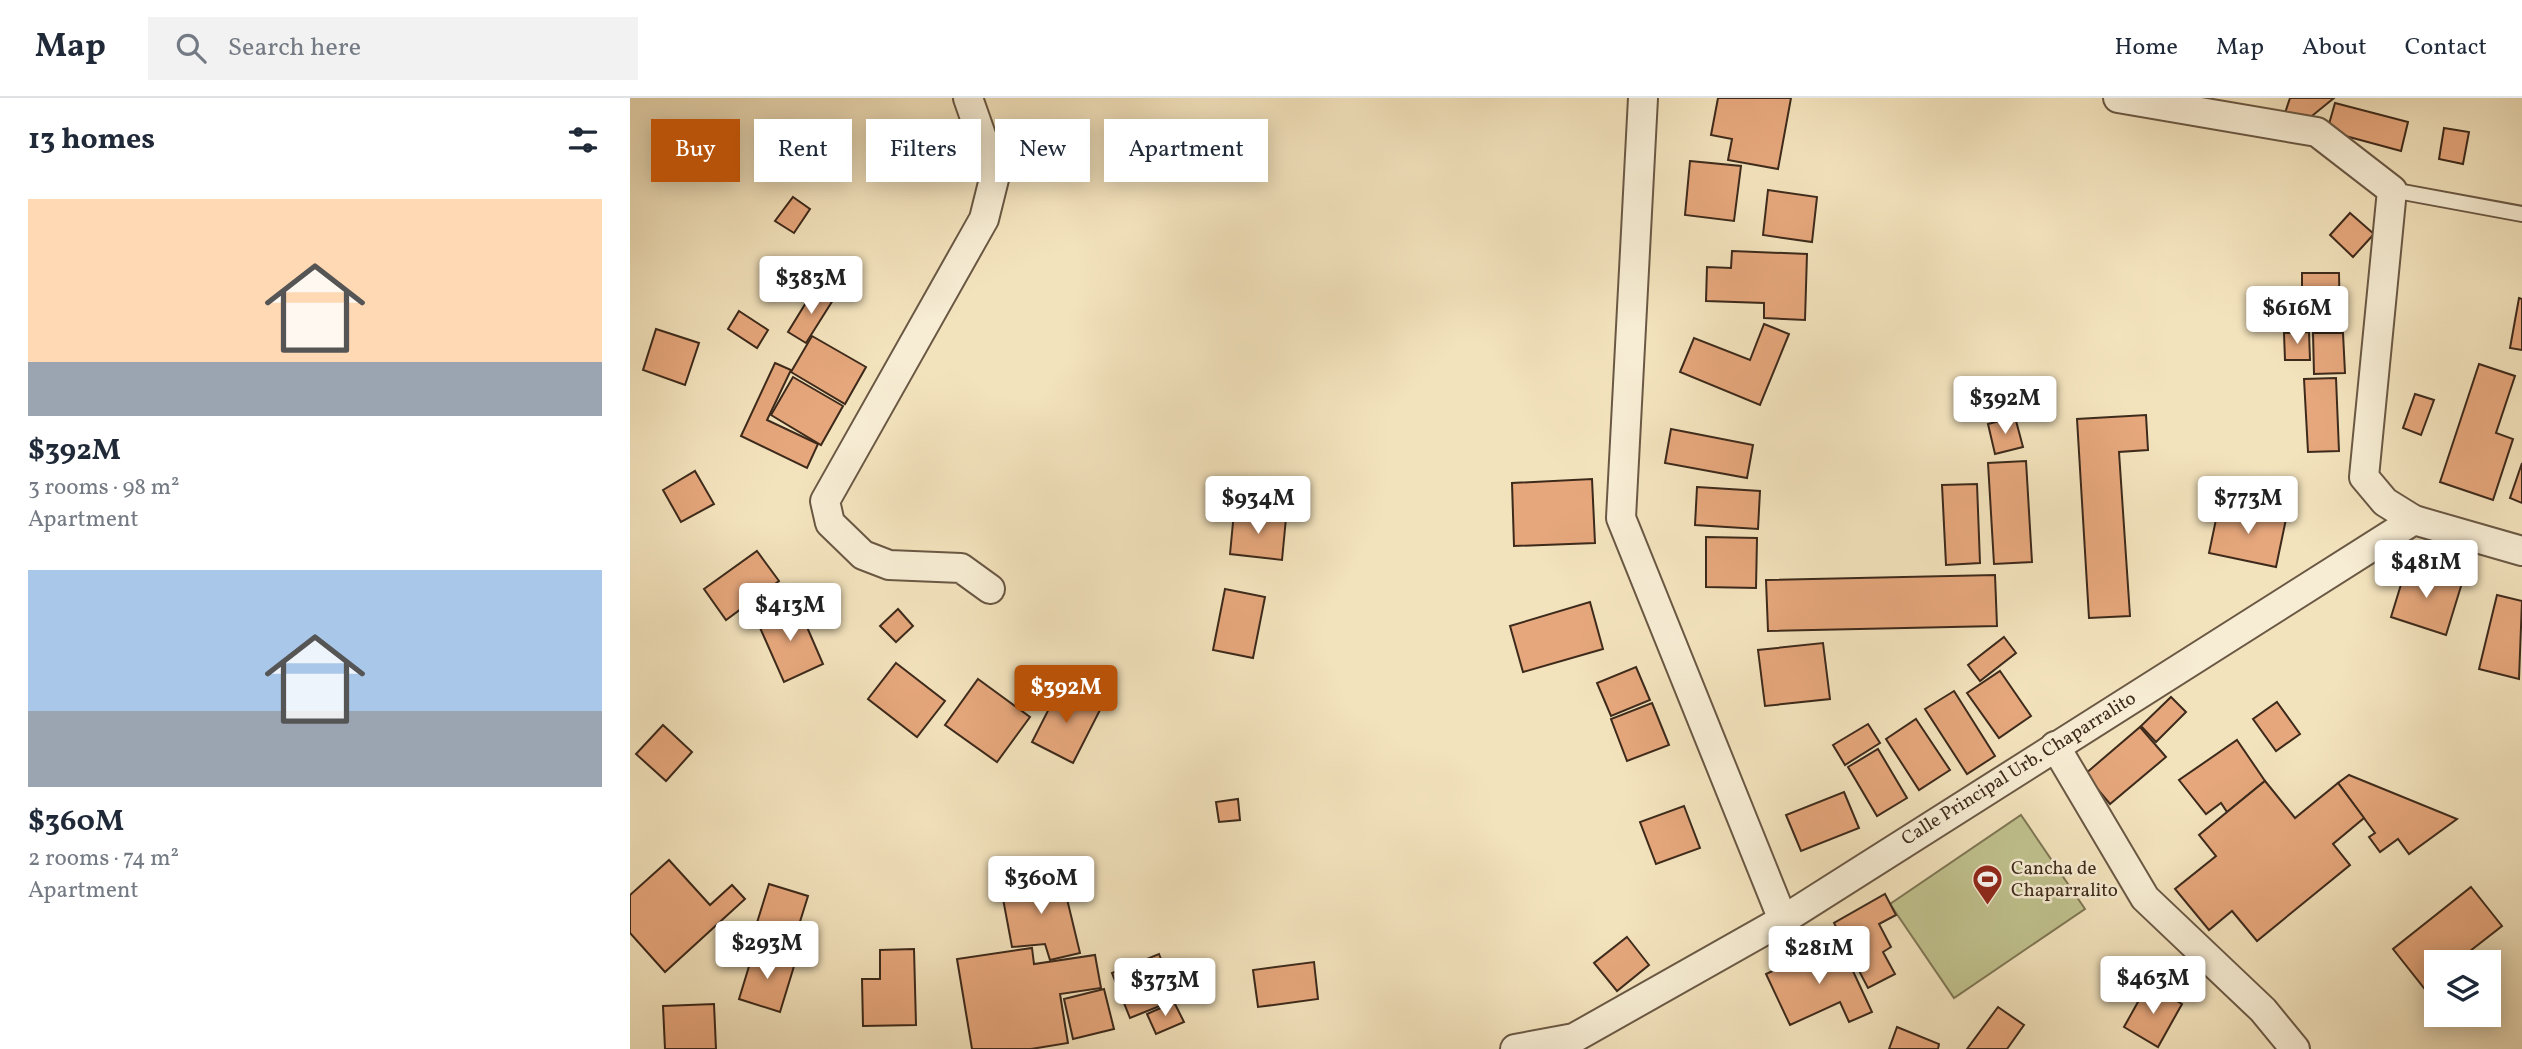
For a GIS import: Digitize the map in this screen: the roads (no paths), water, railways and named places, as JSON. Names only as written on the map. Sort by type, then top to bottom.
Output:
[{"type":"street","points":[[968,98],[995,175],[984,219],[825,501],[830,523],[863,555],[889,565],[961,568],[990,589]]},
{"type":"street","points":[[1643,98],[1620,519],[1783,920]]},
{"type":"street","points":[[2118,98],[2317,132],[2392,190],[2364,477],[2385,502],[2414,520],[2522,551]]},
{"type":"street","name":"Calle Principal Urb. Chaparralito","points":[[1516,1049],[1574,1038],[1783,920],[2414,520]]},
{"type":"street","points":[[2055,746],[2145,898],[2263,1010],[2295,1049]]},
{"type":"lane","points":[[2392,190],[2522,214]]},
{"type":"place","name":"Cancha de Chaparralito","points":[[1988,907]]}]
